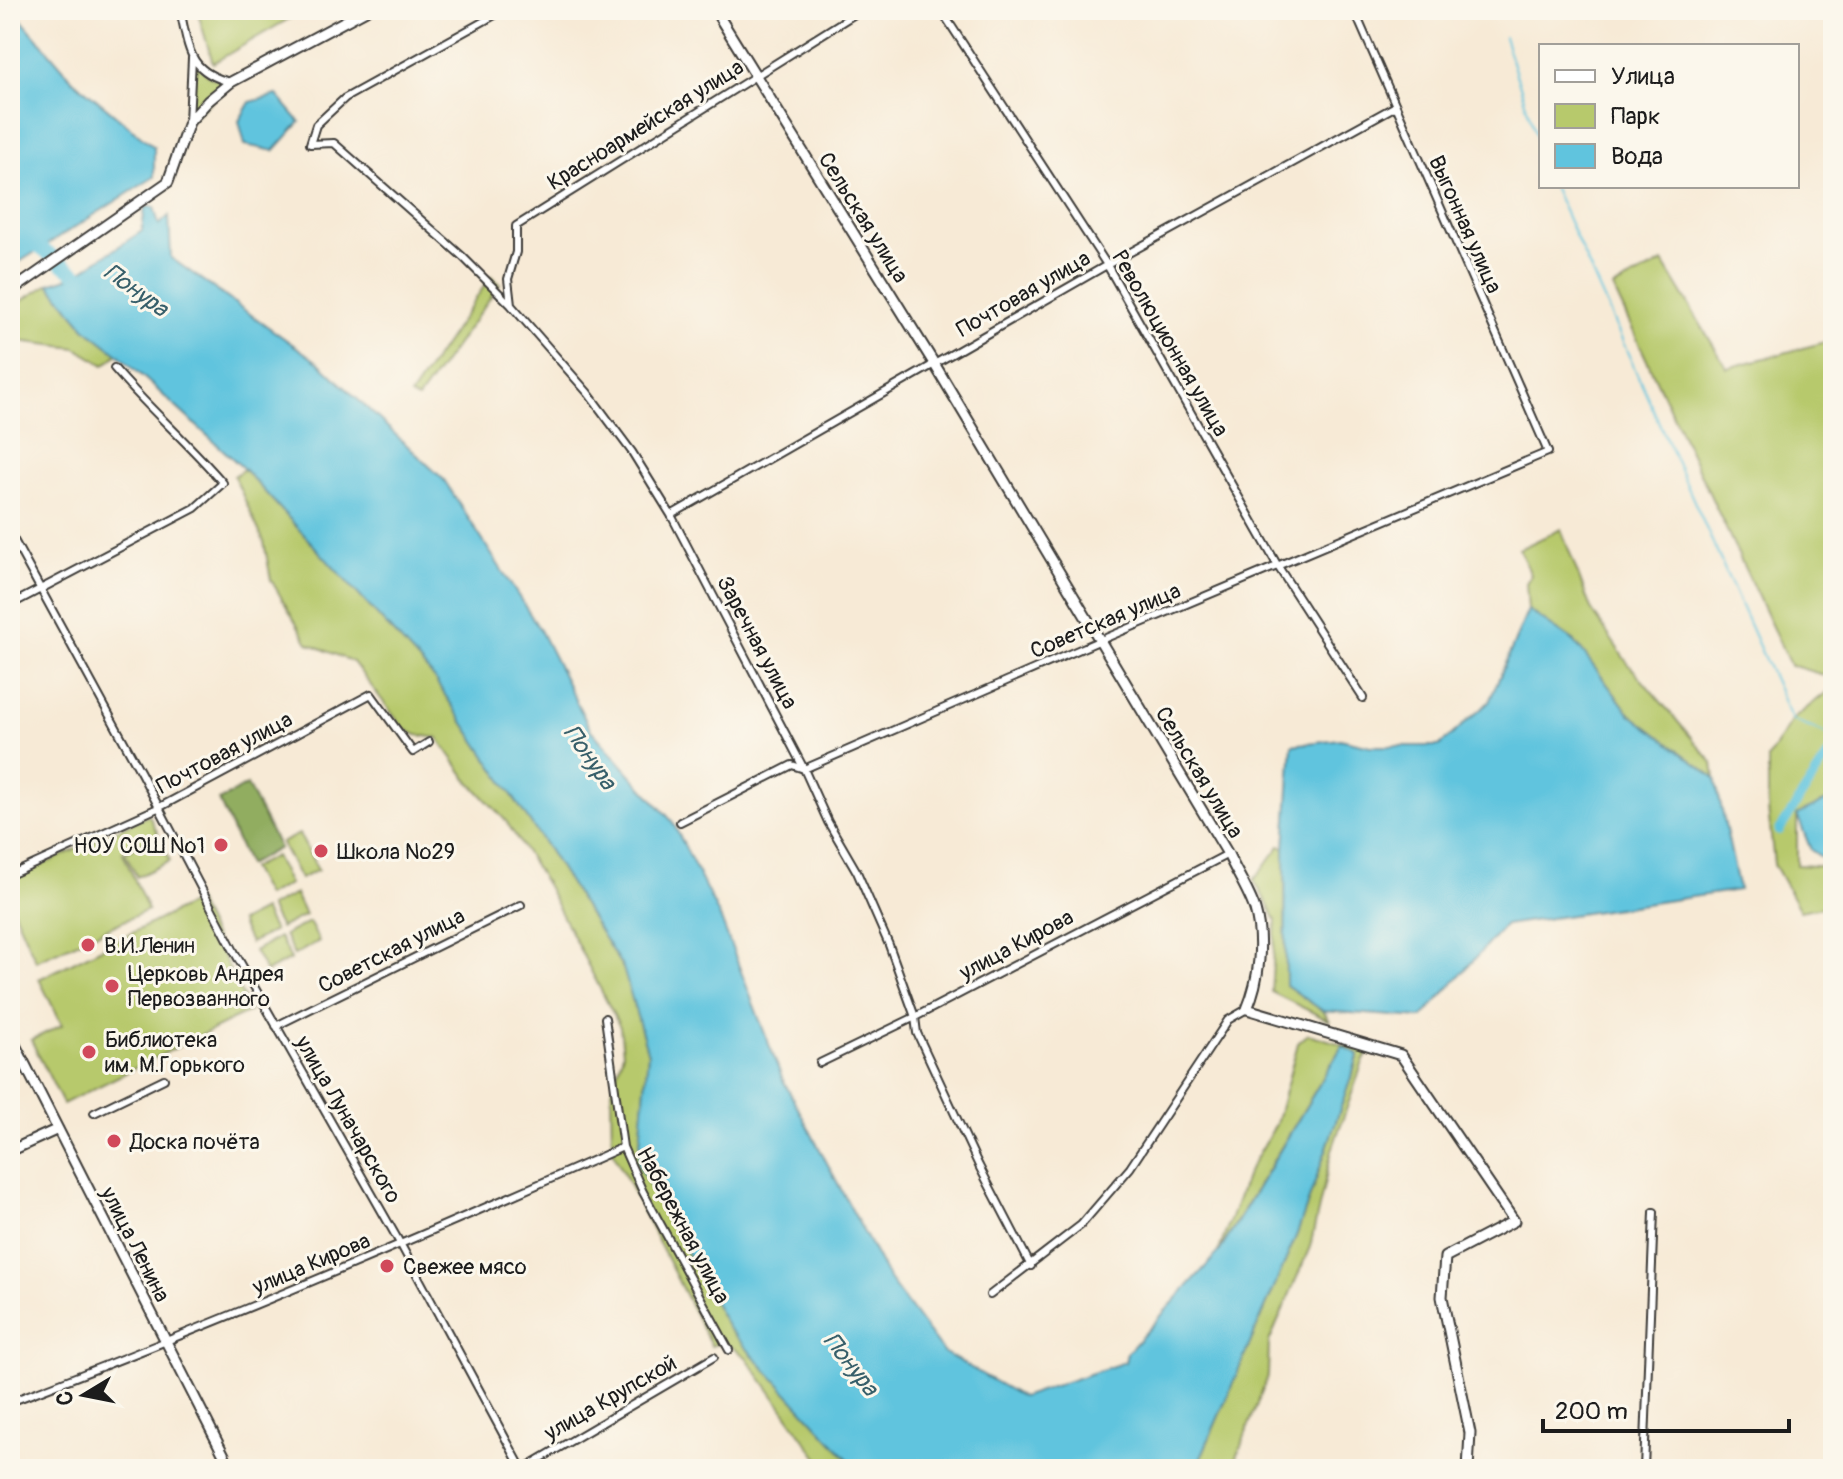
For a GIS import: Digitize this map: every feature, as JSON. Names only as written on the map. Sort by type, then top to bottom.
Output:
[{"type":"street","points":[[10,292],[168,182],[189,122],[192,58],[180,10]]},
{"type":"street","points":[[189,122],[231,82],[366,10]]},
{"type":"street","name":"Заречная улица","points":[[504,10],[345,98],[316,125],[310,144],[334,143],[463,257],[511,305],[588,393],[632,452],[671,515],[804,769],[828,822],[857,872],[889,945],[915,1017],[917,1033],[979,1166],[1031,1266]]},
{"type":"street","name":"Сельская улица","points":[[715,10],[935,365],[1228,854],[1255,911],[1258,942],[1256,987],[1247,1009]]},
{"type":"street","name":"Красноармейская улица","points":[[511,305],[508,279],[516,252],[516,226],[861,10]]},
{"type":"street","name":"Революционная улица","points":[[941,10],[1107,265],[1279,568],[1363,698]]},
{"type":"street","name":"Выгонная улица","points":[[1354,10],[1548,452]]},
{"type":"street","points":[[192,58],[210,77],[231,82]]},
{"type":"street","name":"Почтовая улица","points":[[671,515],[1107,265],[1394,107]]},
{"type":"street","points":[[10,605],[195,508],[223,483],[189,444],[148,408],[114,368]]},
{"type":"street","name":"Советская улица","points":[[680,822],[792,765],[804,769],[1548,452]]},
{"type":"street","name":"улица Луначарского","points":[[10,533],[43,589],[276,1026],[401,1245],[523,1469]]},
{"type":"street","name":"Почтовая улица","points":[[10,875],[160,807],[371,694],[413,752],[429,742]]},
{"type":"street","name":"улица Кирова","points":[[820,1063],[1228,854]]},
{"type":"street","name":"Советская улица","points":[[276,1026],[521,905]]},
{"type":"street","points":[[990,1295],[1081,1225],[1130,1168],[1228,1020],[1247,1009],[1401,1055],[1514,1221],[1445,1257],[1442,1297],[1470,1433],[1468,1469]]},
{"type":"street","name":"Набережная улица","points":[[605,1018],[623,1147],[643,1192],[729,1350]]},
{"type":"street","name":"улица Ленина","points":[[10,1035],[231,1469]]},
{"type":"street","points":[[94,1113],[164,1079]]},
{"type":"street","points":[[10,1151],[58,1129]]},
{"type":"street","name":"улица Кирова","points":[[10,1402],[167,1343],[623,1147]]},
{"type":"street","points":[[1644,1469],[1654,1212]]},
{"type":"street","name":"улица Крупской","points":[[523,1469],[714,1357]]},
{"type":"green space","points":[[197,10],[304,10],[213,63]]},
{"type":"green space","points":[[192,58],[210,77],[231,82],[189,122]]},
{"type":"green space","points":[[1663,262],[1727,368],[1833,340],[1833,678],[1790,665],[1613,288]]},
{"type":"green space","points":[[491,276],[500,284],[418,399],[410,396]]},
{"type":"green space","points":[[49,284],[86,329],[118,354],[104,365],[76,348],[10,340],[10,308]]},
{"type":"green space","points":[[244,469],[431,674],[548,849],[624,970],[648,1054],[638,1164],[728,1328],[857,1469],[826,1469],[746,1357],[725,1345],[711,1346],[612,1150],[611,1091],[623,1053],[620,1027],[547,886],[506,821],[467,779],[438,738],[417,735],[404,729],[353,662],[308,643],[271,580],[264,542],[234,476]]},
{"type":"green space","points":[[1561,529],[1591,609],[1626,661],[1713,763],[1715,778],[1630,714],[1575,642],[1528,610],[1526,583],[1531,575],[1519,549]]},
{"type":"green space","points":[[1833,687],[1833,798],[1797,815],[1797,865],[1833,867],[1833,905],[1800,911],[1774,864],[1768,809],[1768,758],[1792,720]]},
{"type":"green space","points":[[247,785],[279,848],[248,865],[219,801]]},
{"type":"green space","points":[[149,815],[158,834],[122,851],[148,910],[36,961],[10,903],[10,880]]},
{"type":"green space","points":[[299,834],[318,870],[300,879],[281,843]]},
{"type":"green space","points":[[159,836],[170,861],[137,877],[125,853]]},
{"type":"green space","points":[[1280,846],[1285,848],[1286,985],[1323,1011],[1330,1021],[1271,992],[1276,920],[1254,880]]},
{"type":"green space","points":[[275,856],[289,884],[266,896],[251,868]]},
{"type":"green space","points":[[295,894],[305,915],[280,928],[269,907]]},
{"type":"green space","points":[[196,901],[250,1011],[63,1104],[31,1040],[62,1025],[39,979]]},
{"type":"green space","points":[[263,910],[274,931],[250,943],[240,922]]},
{"type":"green space","points":[[309,922],[319,941],[294,955],[284,935]]},
{"type":"green space","points":[[279,937],[291,959],[266,972],[254,951]]},
{"type":"green space","points":[[1308,1034],[1369,1052],[1332,1150],[1310,1247],[1269,1342],[1268,1375],[1237,1457],[1236,1469],[1196,1469],[1297,1234],[1359,1055],[1342,1046],[1218,1253],[1247,1174],[1276,1124],[1298,1043]]},
{"type":"water","points":[[10,10],[73,80],[154,147],[154,177],[10,268]]},
{"type":"water","points":[[277,95],[300,122],[274,151],[245,145],[239,121],[250,102]]},
{"type":"water","points":[[145,207],[154,207],[159,225],[169,216],[171,258],[319,363],[444,480],[540,630],[590,729],[672,821],[720,917],[782,1078],[888,1278],[943,1352],[1022,1397],[1125,1362],[1127,1353],[1220,1251],[1342,1046],[1359,1054],[1297,1234],[1196,1469],[857,1469],[728,1328],[638,1164],[648,1054],[623,968],[548,849],[431,674],[244,469],[118,354],[86,329],[49,284],[74,276],[142,231]]},
{"type":"water","points":[[1528,610],[1575,642],[1630,714],[1715,778],[1739,890],[1505,925],[1422,1018],[1323,1011],[1286,985],[1285,848],[1292,745],[1340,739],[1371,746],[1439,746],[1489,702]]},
{"type":"water","points":[[1833,798],[1833,865],[1811,850],[1797,815]]},
{"type":"waterway","points":[[1504,37],[1539,145]]},
{"type":"waterway","points":[[1554,188],[1792,720],[1833,737]]},
{"type":"waterway","name":"Понура","points":[[10,226],[91,285]]},
{"type":"waterway","points":[[1779,831],[1833,748]]},
{"type":"place","name":"НОУ СОШ №1","points":[[221,845]]},
{"type":"place","name":"Школа №29","points":[[321,851]]},
{"type":"place","name":"В.И.Ленин","points":[[88,945]]},
{"type":"place","name":"Церковь Андрея Первозванного","points":[[112,986]]},
{"type":"place","name":"Библиотека им. М.Горького","points":[[89,1052]]},
{"type":"place","name":"Доска почёта","points":[[114,1141]]},
{"type":"place","name":"Свежее мясо","points":[[387,1266]]}]
